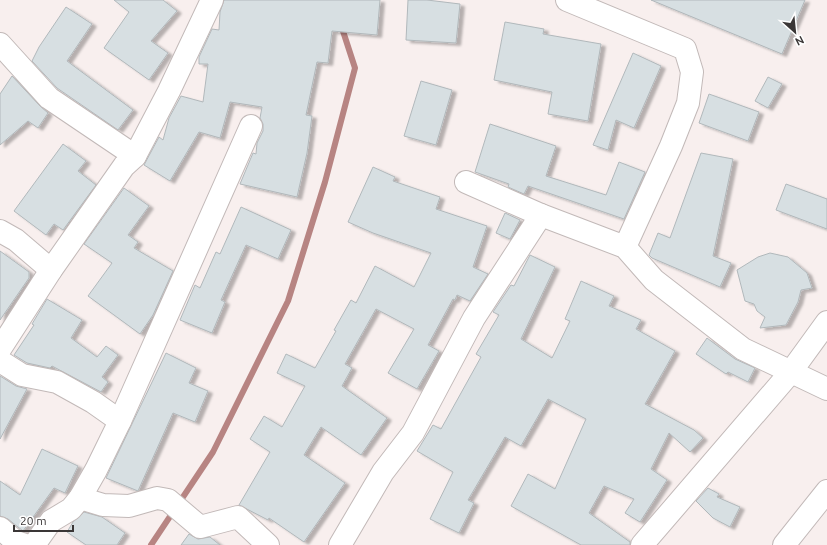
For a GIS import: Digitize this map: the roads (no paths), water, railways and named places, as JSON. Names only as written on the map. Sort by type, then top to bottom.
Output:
[{"type":"main road","points":[[0,349],[51,270],[124,166],[134,156],[169,91],[212,0]]},
{"type":"main road","points":[[567,0],[685,49],[692,72],[688,103],[671,146],[625,247]]},
{"type":"main road","points":[[0,44],[9,68],[49,98],[134,156]]},
{"type":"main road","points":[[34,545],[51,521],[71,509],[80,498],[96,470],[120,421],[251,126]]},
{"type":"main road","points":[[466,182],[541,215],[625,247],[654,280],[743,349],[827,390]]},
{"type":"main road","points":[[340,545],[383,472],[413,433],[474,318],[541,215]]},
{"type":"main road","points":[[0,231],[16,240],[51,270]]},
{"type":"main road","points":[[642,545],[790,372],[827,322]]},
{"type":"main road","points":[[0,361],[22,375],[57,382],[93,402],[120,421]]},
{"type":"main road","points":[[784,545],[827,491]]},
{"type":"main road","points":[[80,498],[103,505],[129,506],[157,498],[168,500],[200,527],[238,518],[268,545]]},
{"type":"main road","points":[[0,528],[16,542],[24,545]]},
{"type":"waterway","points":[[151,545],[213,452],[288,301],[325,182],[355,68],[341,25]]}]
